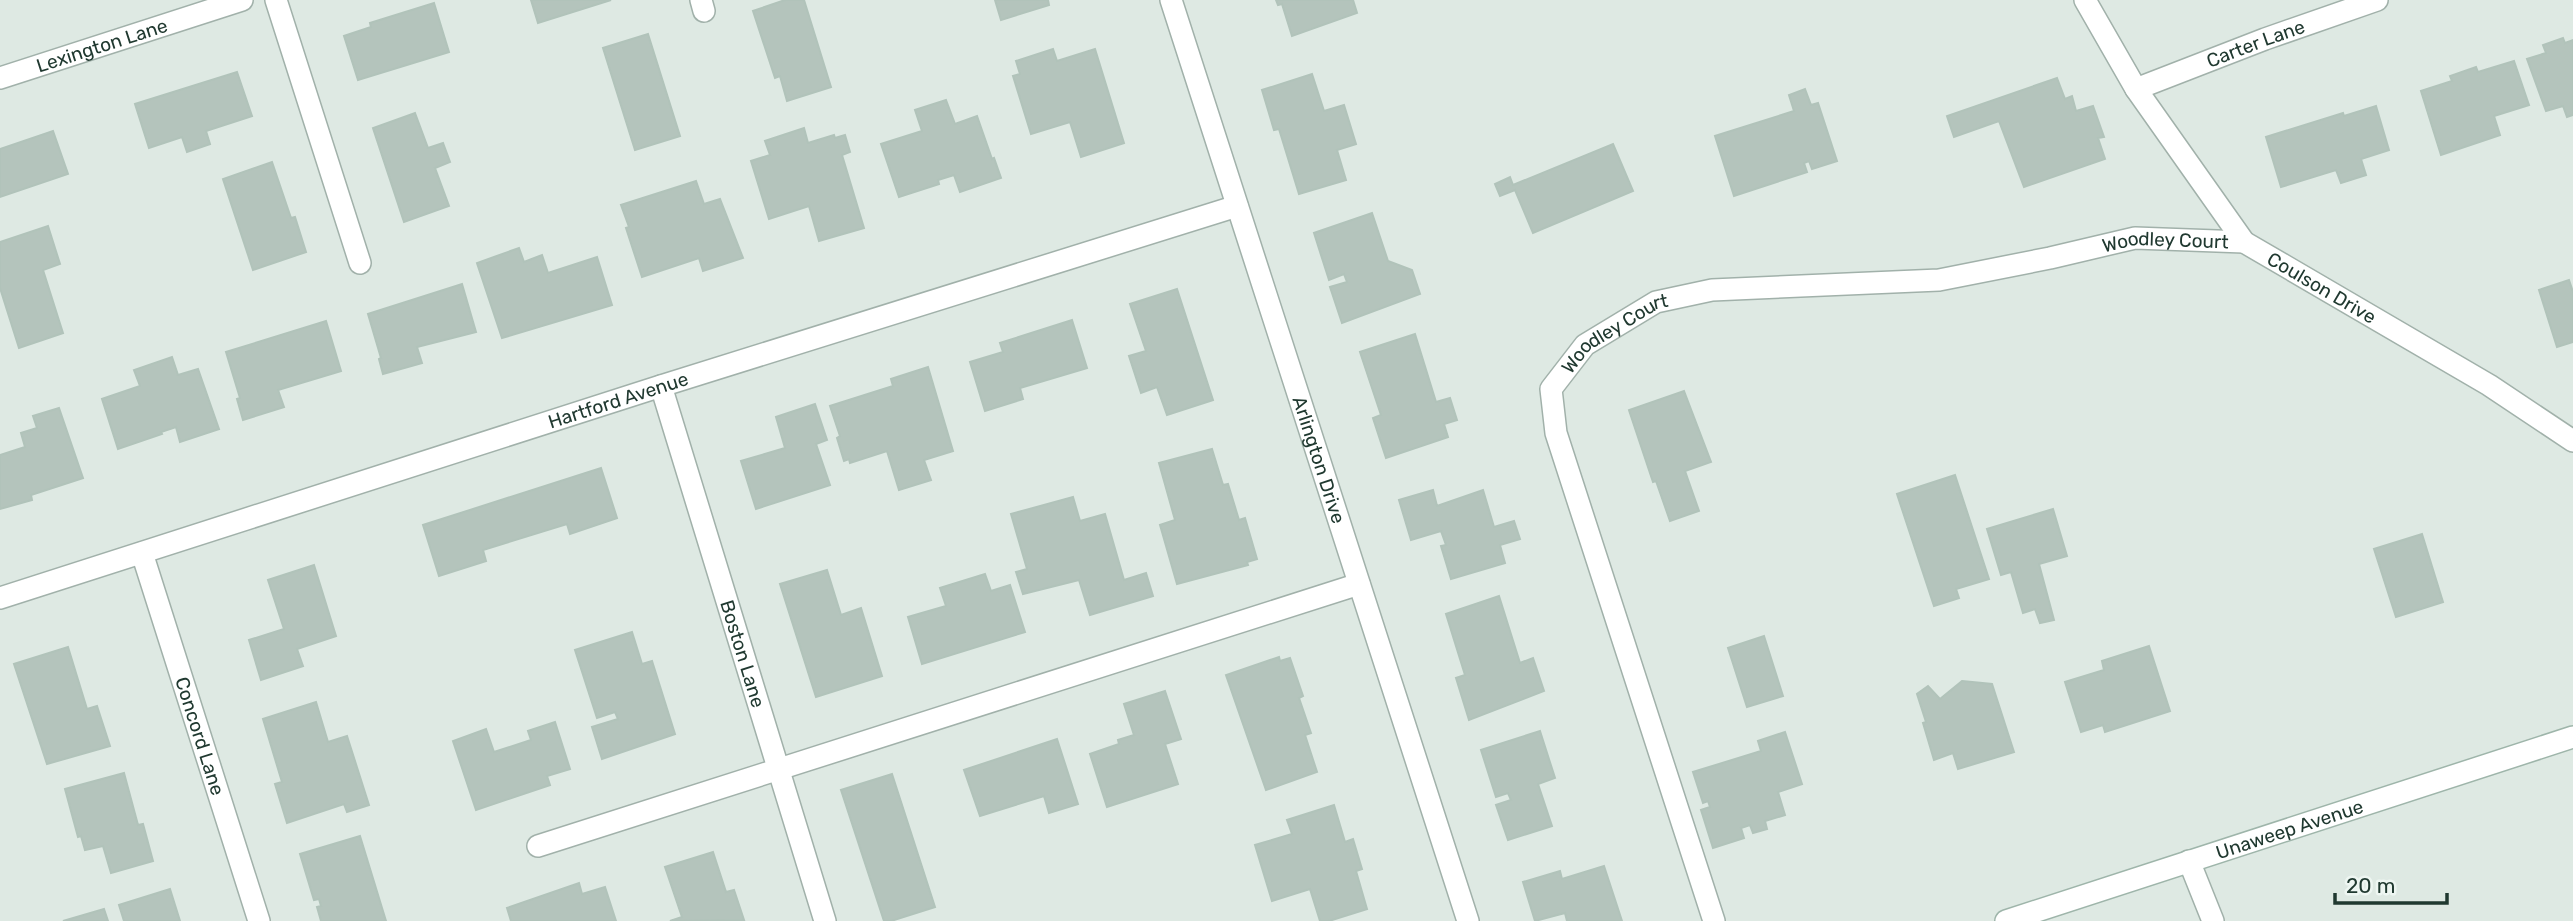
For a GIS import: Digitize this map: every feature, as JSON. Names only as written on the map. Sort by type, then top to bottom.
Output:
[{"type":"street","name":"Lexington Lane","points":[[0,78],[242,0]]},
{"type":"street","points":[[276,0],[360,263]]},
{"type":"street","name":"Arlington Drive","points":[[1171,0],[1468,921]]},
{"type":"street","name":"Coulson Drive","points":[[2085,0],[2136,89],[2244,242],[2489,385],[2573,441]]},
{"type":"street","name":"Carter Lane","points":[[2136,89],[2265,38],[2377,0]]},
{"type":"street","name":"Hartford Avenue","points":[[0,598],[1237,205]]},
{"type":"street","name":"Woodley Court","points":[[1714,921],[1556,433],[1550,389],[1567,367],[1585,345],[1657,302],[1712,290],[1939,279],[2050,258],[2134,238],[2244,242]]},
{"type":"street","name":"Boston Lane","points":[[661,386],[825,921]]},
{"type":"street","name":"Concord Lane","points":[[142,553],[259,921]]},
{"type":"street","points":[[538,846],[1359,584]]},
{"type":"street","name":"Unaweep Avenue","points":[[2006,921],[2573,737]]},
{"type":"street","points":[[2189,861],[2213,921]]},
{"type":"building","points":[[531,0],[611,0],[538,23]]},
{"type":"building","points":[[785,0],[804,0],[831,87],[787,101],[780,76],[775,78],[753,11]]},
{"type":"building","points":[[995,0],[1048,0],[1049,5],[1001,20]]},
{"type":"building","points":[[1276,0],[1353,0],[1357,13],[1292,36],[1282,4],[1278,5]]},
{"type":"building","points":[[434,3],[449,52],[358,80],[344,36],[371,27],[370,23]]},
{"type":"building","points":[[648,34],[680,136],[635,150],[603,48]]},
{"type":"building","points":[[2563,38],[2565,43],[2573,40],[2573,115],[2567,117],[2563,106],[2546,111],[2527,59],[2546,53],[2543,45]]},
{"type":"building","points":[[1053,49],[1057,61],[1095,49],[1124,143],[1081,157],[1070,122],[1031,134],[1013,76],[1020,74],[1016,61]]},
{"type":"building","points":[[2514,61],[2529,105],[2494,116],[2500,135],[2441,155],[2421,91],[2452,81],[2450,76],[2476,67],[2478,72]]},
{"type":"building","points":[[237,72],[252,116],[206,131],[210,144],[187,152],[182,137],[149,148],[135,104]]},
{"type":"building","points":[[1312,74],[1324,111],[1344,105],[1356,144],[1337,150],[1346,180],[1299,194],[1279,129],[1274,130],[1262,90]]},
{"type":"building","points":[[2057,78],[2065,99],[2072,96],[2076,111],[2093,106],[2104,137],[2098,138],[2105,159],[2024,187],[1999,121],[1954,137],[1947,116]]},
{"type":"building","points":[[1805,89],[1811,105],[1818,103],[1837,161],[1812,169],[1809,161],[1804,163],[1807,172],[1734,196],[1715,136],[1794,111],[1789,95]]},
{"type":"building","points":[[946,100],[955,124],[977,116],[1001,178],[960,192],[954,175],[938,180],[939,184],[899,197],[881,144],[922,131],[915,110]]},
{"type":"building","points":[[2376,106],[2389,150],[2361,159],[2366,175],[2341,183],[2336,170],[2281,187],[2266,137],[2343,113],[2344,116]]},
{"type":"building","points":[[415,113],[428,148],[443,143],[450,162],[435,168],[449,206],[404,222],[373,128]]},
{"type":"building","points":[[804,128],[808,143],[834,135],[835,138],[845,135],[850,152],[842,155],[864,228],[819,241],[809,206],[769,219],[751,161],[770,155],[765,141]]},
{"type":"building","points":[[53,131],[68,174],[0,197],[0,149]]},
{"type":"building","points":[[1613,144],[1633,191],[1533,233],[1515,190],[1500,196],[1495,184],[1510,177],[1513,185]]},
{"type":"building","points":[[272,162],[306,252],[253,270],[223,179]]},
{"type":"building","points":[[696,181],[704,204],[720,199],[743,258],[703,271],[699,258],[642,277],[621,205]]},
{"type":"building","points":[[1372,213],[1388,261],[1412,270],[1420,294],[1342,323],[1330,287],[1347,282],[1344,274],[1329,280],[1314,233]]},
{"type":"building","points":[[48,226],[60,264],[43,270],[63,333],[19,348],[0,288],[0,242]]},
{"type":"building","points":[[519,248],[524,262],[542,255],[548,273],[597,257],[612,305],[502,338],[477,263]]},
{"type":"building","points":[[2569,280],[2573,292],[2573,342],[2557,347],[2539,290]]},
{"type":"building","points":[[462,284],[476,332],[417,347],[422,363],[383,374],[368,314]]},
{"type":"building","points":[[1177,289],[1213,400],[1167,415],[1157,387],[1141,393],[1129,356],[1146,351],[1130,304]]},
{"type":"building","points":[[1072,320],[1087,368],[1020,388],[1023,399],[985,411],[970,362],[1003,352],[1000,343]]},
{"type":"building","points":[[326,321],[341,371],[278,390],[284,407],[243,420],[237,399],[240,398],[226,352]]},
{"type":"building","points":[[1415,334],[1436,402],[1450,398],[1457,420],[1444,424],[1448,437],[1386,458],[1373,418],[1381,415],[1360,352]]},
{"type":"building","points":[[172,357],[178,375],[198,369],[219,429],[180,442],[176,427],[118,449],[102,399],[140,386],[134,370]]},
{"type":"building","points":[[928,367],[953,451],[924,460],[931,480],[899,490],[887,451],[850,463],[849,459],[844,461],[837,438],[840,436],[830,406],[893,386],[891,379]]},
{"type":"building","points":[[1684,391],[1711,462],[1685,471],[1699,511],[1670,521],[1656,481],[1653,482],[1629,410]]},
{"type":"building","points":[[815,404],[827,440],[816,444],[830,485],[756,509],[741,461],[785,448],[776,417]]},
{"type":"building","points":[[59,408],[83,478],[31,495],[32,500],[0,509],[0,455],[25,447],[21,433],[37,428],[33,416]]},
{"type":"building","points":[[1212,449],[1223,485],[1228,484],[1239,520],[1245,518],[1257,559],[1247,562],[1248,565],[1177,584],[1160,525],[1175,520],[1159,463]]},
{"type":"building","points":[[601,468],[617,518],[570,534],[567,524],[483,550],[486,561],[439,576],[423,525]]},
{"type":"building","points":[[1955,475],[1989,579],[1956,589],[1959,598],[1934,606],[1897,494]]},
{"type":"building","points":[[1433,490],[1437,506],[1483,490],[1494,527],[1514,521],[1520,539],[1500,545],[1505,563],[1451,579],[1441,546],[1446,545],[1441,531],[1411,540],[1399,500]]},
{"type":"building","points":[[1073,497],[1080,521],[1105,514],[1124,580],[1146,573],[1153,596],[1090,615],[1079,580],[1023,594],[1016,572],[1027,569],[1011,514]]},
{"type":"building","points":[[2053,509],[2067,556],[2039,564],[2054,620],[2040,623],[2035,609],[2023,613],[2011,572],[2001,575],[1987,529]]},
{"type":"building","points":[[2422,534],[2443,602],[2396,617],[2374,549]]},
{"type":"building","points":[[314,565],[336,636],[297,649],[303,666],[261,680],[249,640],[284,629],[268,580]]},
{"type":"building","points":[[827,570],[841,615],[861,608],[882,676],[816,697],[780,584]]},
{"type":"building","points":[[985,574],[991,591],[1010,585],[1025,632],[922,664],[908,617],[946,606],[940,588]]},
{"type":"building","points":[[1499,596],[1520,663],[1533,658],[1544,691],[1469,720],[1456,678],[1465,675],[1446,614]]},
{"type":"building","points":[[632,632],[642,664],[652,661],[675,734],[602,759],[592,727],[618,719],[615,712],[597,718],[575,650]]},
{"type":"building","points":[[1764,636],[1783,696],[1747,707],[1728,648]]},
{"type":"building","points":[[2149,646],[2170,711],[2105,732],[2103,725],[2081,732],[2065,682],[2104,670],[2102,661]]},
{"type":"building","points":[[68,647],[87,709],[97,706],[110,746],[47,764],[14,664]]},
{"type":"building","points":[[1279,657],[1280,661],[1290,658],[1303,696],[1299,698],[1311,733],[1305,735],[1317,772],[1266,790],[1226,675]]},
{"type":"building","points":[[1962,681],[1992,684],[2014,752],[1958,769],[1953,753],[1934,760],[1917,694],[1928,686],[1940,699]]},
{"type":"building","points":[[1165,691],[1181,739],[1165,744],[1178,784],[1107,807],[1090,754],[1119,744],[1118,740],[1134,735],[1124,704]]},
{"type":"building","points":[[316,702],[328,742],[347,736],[369,805],[347,812],[344,804],[287,823],[275,784],[282,782],[263,719]]},
{"type":"building","points":[[555,722],[570,769],[547,776],[550,785],[476,810],[453,741],[486,729],[494,752],[531,740],[528,731]]},
{"type":"building","points":[[1540,731],[1555,778],[1538,784],[1552,826],[1508,840],[1496,805],[1511,800],[1508,793],[1496,797],[1481,750]]},
{"type":"building","points":[[1785,732],[1802,784],[1778,792],[1785,815],[1765,821],[1767,829],[1753,833],[1750,825],[1741,828],[1744,838],[1713,848],[1701,810],[1710,807],[1708,801],[1703,803],[1693,772],[1761,751],[1758,741]]},
{"type":"building","points":[[1057,739],[1078,804],[1049,813],[1044,796],[980,816],[964,770]]},
{"type":"building","points":[[124,773],[138,825],[143,824],[153,861],[111,873],[103,846],[85,850],[81,836],[78,837],[65,789]]},
{"type":"building","points":[[892,774],[935,907],[884,921],[841,790]]},
{"type":"building","points":[[1334,805],[1345,842],[1353,839],[1362,869],[1356,871],[1367,909],[1329,921],[1320,921],[1310,889],[1272,901],[1255,845],[1292,834],[1287,820]]},
{"type":"building","points":[[360,836],[386,921],[321,921],[317,907],[321,906],[319,899],[314,900],[300,854]]},
{"type":"building","points":[[713,852],[726,892],[734,890],[744,920],[670,921],[682,917],[665,867]]},
{"type":"building","points":[[1604,866],[1622,921],[1567,921],[1565,913],[1535,921],[1523,882],[1560,871],[1562,879]]},
{"type":"building","points":[[579,883],[582,894],[605,887],[616,921],[511,921],[507,908]]},
{"type":"building","points":[[170,889],[180,921],[124,921],[119,905]]},
{"type":"building","points":[[104,909],[108,921],[63,921]]}]
